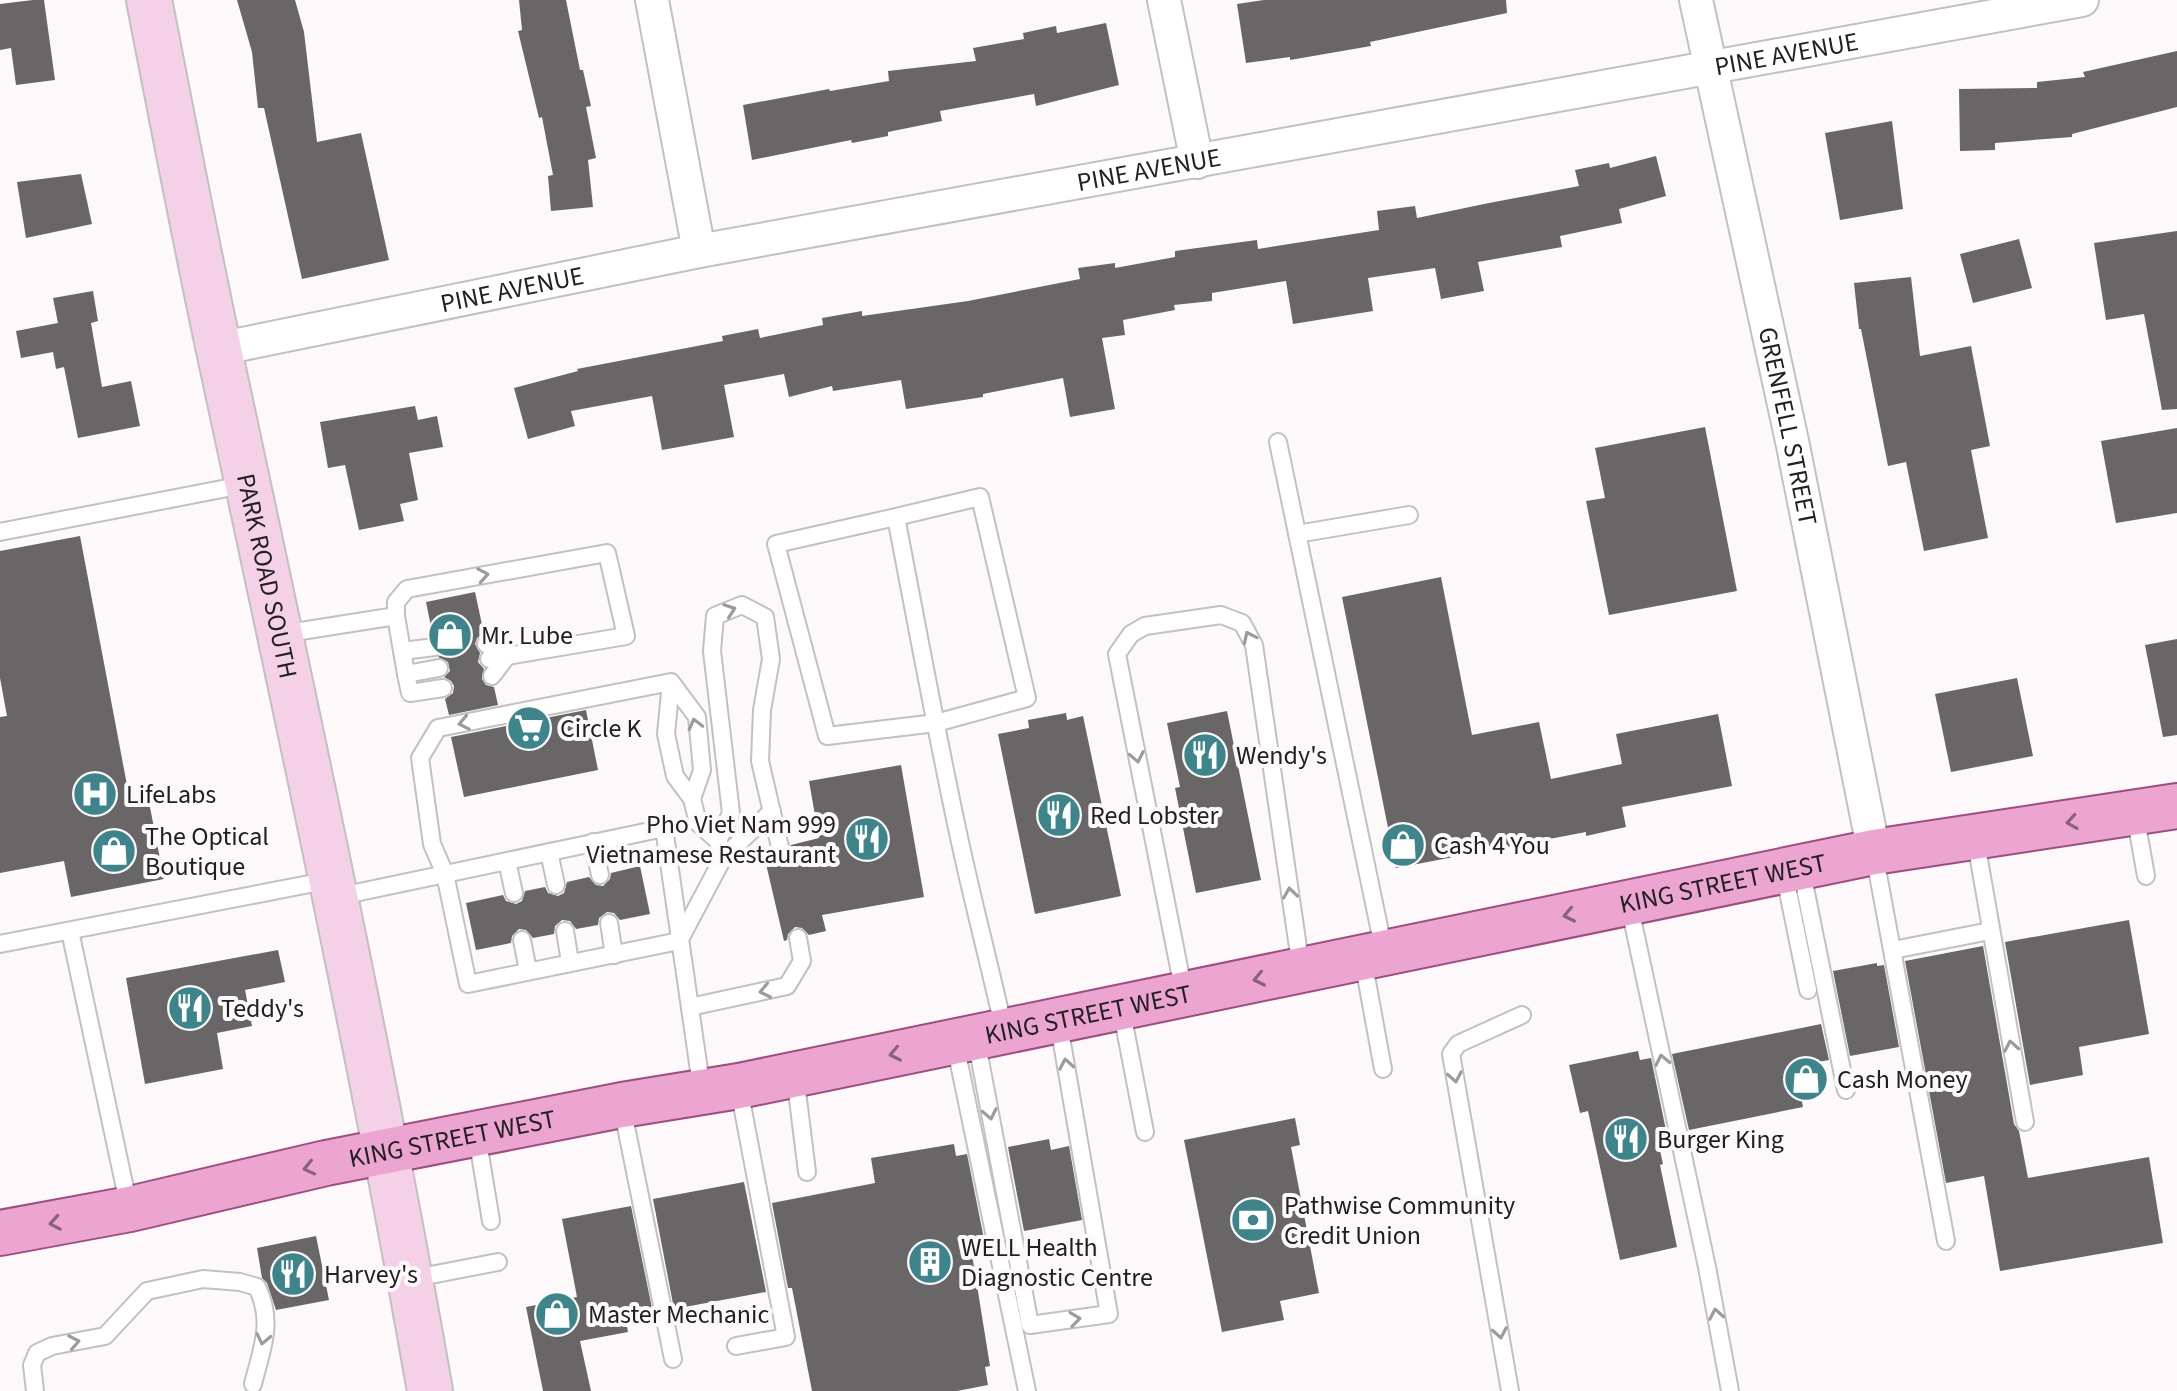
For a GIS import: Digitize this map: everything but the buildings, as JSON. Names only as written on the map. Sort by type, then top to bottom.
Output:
[{"type":"main road","name":"PARK ROAD SOUTH","points":[[149,0],[218,349],[333,889],[430,1391]]},
{"type":"main road","name":"KING STREET WEST","points":[[0,1233],[130,1209],[385,1152],[622,1105],[795,1075],[1792,868],[1874,852],[2156,809]]},
{"type":"street","points":[[652,0],[699,251]]},
{"type":"street","points":[[1164,0],[1197,162]]},
{"type":"street","name":"GRENFELL STREET","points":[[1696,0],[1792,441],[1874,852]]},
{"type":"street","name":"PINE AVENUE","points":[[218,349],[699,251],[2082,0]]},
{"type":"lane","points":[[1278,442],[1373,955],[1383,1069]]},
{"type":"lane","points":[[0,532],[249,484]]},
{"type":"lane","points":[[980,497],[1027,698],[936,723],[827,736],[776,544],[896,517],[980,497]]},
{"type":"lane","points":[[1297,534],[1409,515]]},
{"type":"lane","points":[[896,517],[957,828],[978,1037],[1027,1391]]},
{"type":"lane","points":[[443,688],[410,693],[396,616],[396,602],[407,589],[607,553],[626,636],[489,660]]},
{"type":"lane","points":[[679,941],[720,850],[731,813],[712,651],[715,616],[742,605],[765,617],[771,659],[762,710],[760,761],[780,847]]},
{"type":"lane","points":[[1184,994],[1117,654],[1131,634],[1145,626],[1221,615],[1242,623],[1254,645],[1301,970]]},
{"type":"lane","points":[[280,634],[396,616]]},
{"type":"lane","points":[[402,651],[435,647]]},
{"type":"lane","points":[[406,674],[439,668]]},
{"type":"lane","points":[[671,682],[697,717],[702,770],[692,799]]},
{"type":"lane","points":[[671,682],[666,734],[675,776],[692,799],[698,823],[720,850]]},
{"type":"lane","points":[[671,682],[438,728],[420,758],[432,844],[445,874],[468,984],[679,941]]},
{"type":"lane","points":[[2146,876],[2156,809]]},
{"type":"lane","points":[[720,850],[772,811]]},
{"type":"lane","points":[[0,944],[333,889],[445,874],[664,828],[690,1007],[720,1089],[786,1337],[736,1346]]},
{"type":"lane","points":[[1975,837],[2025,1122]]},
{"type":"lane","points":[[593,842],[600,875]]},
{"type":"lane","points":[[549,852],[556,885]]},
{"type":"lane","points":[[1874,852],[1946,1241]]},
{"type":"lane","points":[[507,861],[514,893]]},
{"type":"lane","points":[[1792,868],[1808,990]]},
{"type":"lane","points":[[1792,868],[1846,1090]]},
{"type":"lane","points":[[1628,902],[1707,1267],[1730,1391]]},
{"type":"lane","points":[[609,923],[614,955]]},
{"type":"lane","points":[[70,931],[130,1209]]},
{"type":"lane","points":[[565,931],[570,962]]},
{"type":"lane","points":[[1893,950],[1990,931]]},
{"type":"lane","points":[[690,1007],[787,986],[802,961],[798,938]]},
{"type":"lane","points":[[522,940],[528,971]]},
{"type":"lane","points":[[1121,1008],[1145,1132]]},
{"type":"lane","points":[[1510,1391],[1451,1054],[1458,1044],[1522,1015]]},
{"type":"lane","points":[[978,1037],[1030,1325],[1109,1314],[1058,1020]]},
{"type":"lane","points":[[795,1075],[807,1172]]},
{"type":"lane","points":[[622,1105],[673,1359]]},
{"type":"lane","points":[[476,1134],[491,1221]]},
{"type":"lane","points":[[410,1279],[498,1262]]},
{"type":"lane","points":[[35,1391],[32,1365],[37,1353],[52,1346],[105,1336],[147,1291],[203,1279],[240,1282],[257,1287],[266,1304],[266,1327],[253,1384]]},
{"type":"place","name":"Mr. Lube","points":[[450,635]]},
{"type":"place","name":"Circle K","points":[[529,728]]},
{"type":"place","name":"Wendy's","points":[[1205,755]]},
{"type":"place","name":"LifeLabs","points":[[95,794]]},
{"type":"place","name":"Red Lobster","points":[[1059,815]]},
{"type":"place","name":"Pho Viet Nam 999 Vietnamese Restaurant","points":[[867,839]]},
{"type":"place","name":"Cash 4 You","points":[[1403,845]]},
{"type":"place","name":"The Optical Boutique","points":[[114,851]]},
{"type":"place","name":"Teddy's","points":[[190,1008]]},
{"type":"place","name":"Cash Money","points":[[1806,1079]]},
{"type":"place","name":"Burger King","points":[[1626,1139]]},
{"type":"place","name":"Pathwise Community Credit Union","points":[[1253,1220]]},
{"type":"place","name":"WELL Health Diagnostic Centre","points":[[930,1262]]},
{"type":"place","name":"Harvey's","points":[[293,1274]]},
{"type":"place","name":"Master Mechanic","points":[[557,1314]]}]
